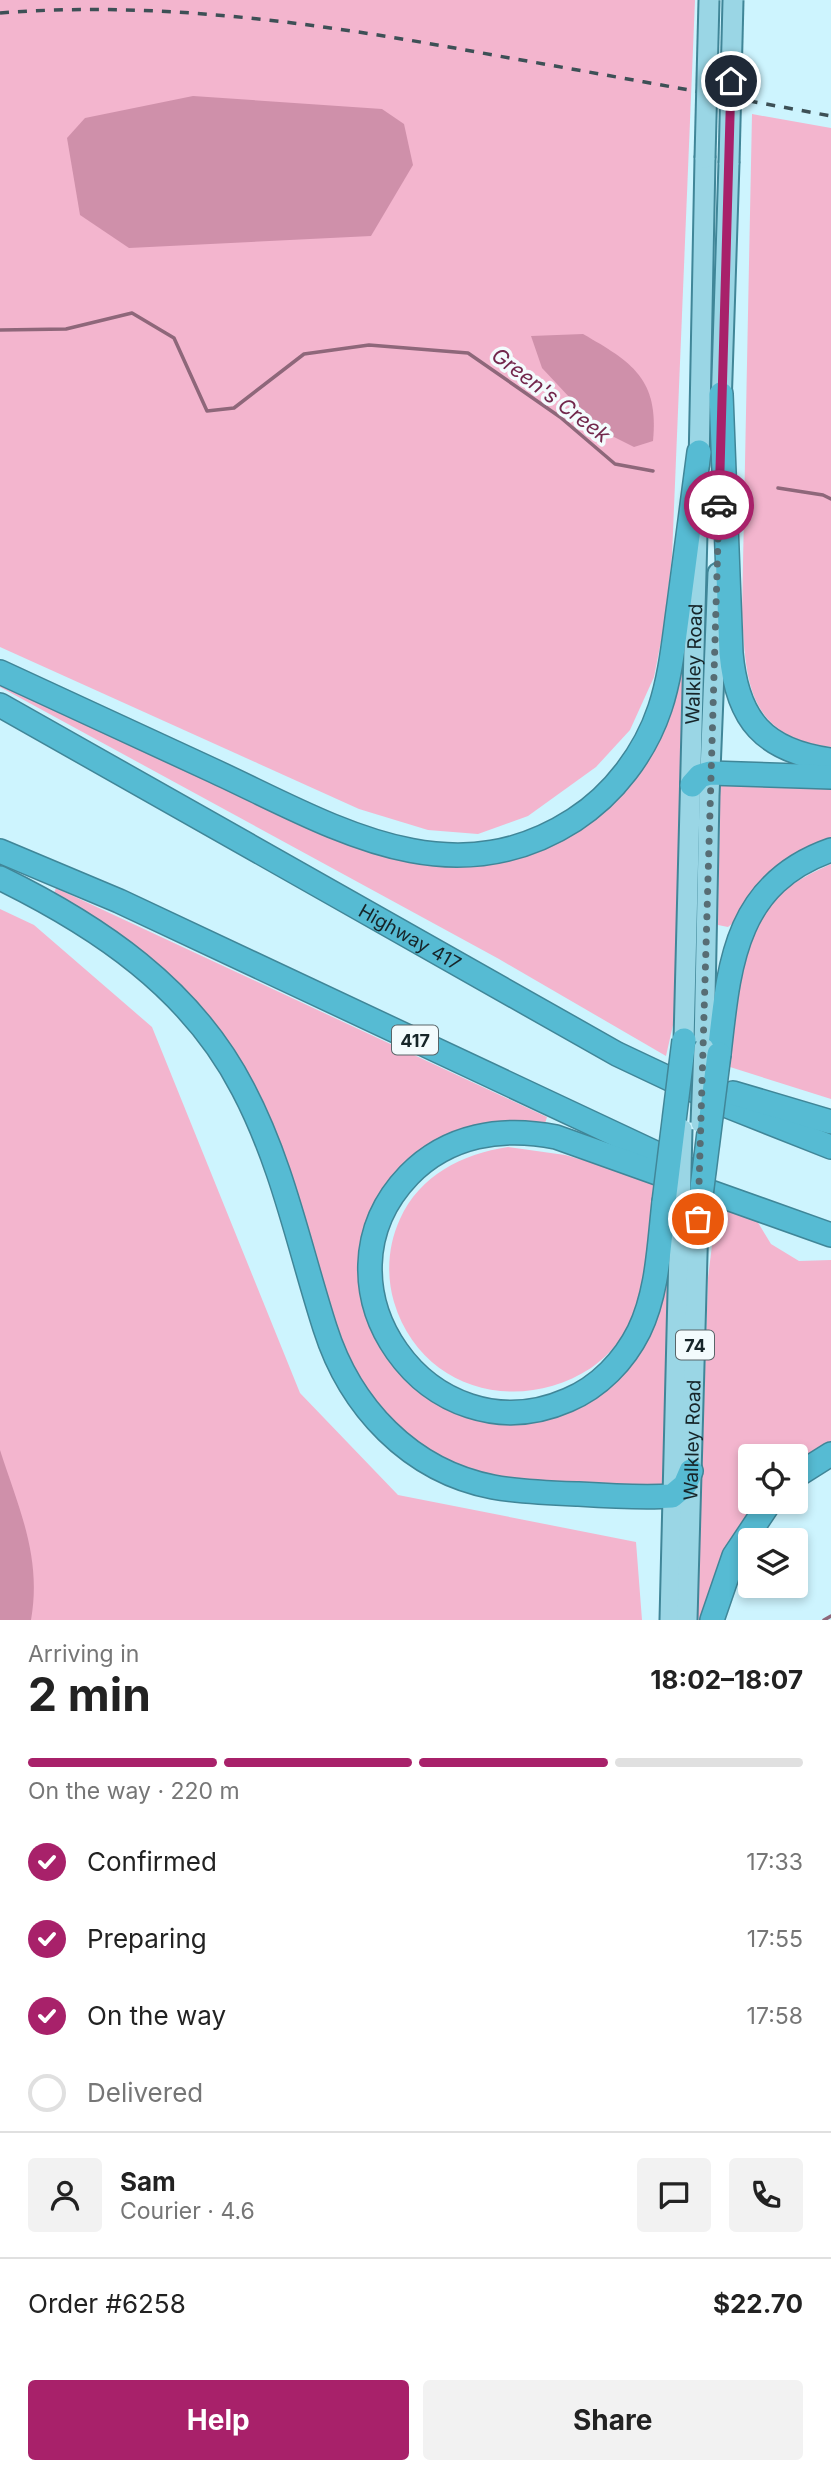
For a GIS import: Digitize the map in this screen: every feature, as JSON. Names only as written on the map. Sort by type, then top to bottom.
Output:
[{"type":"highway","points":[[721,394],[731,653],[737,695],[750,719],[771,741],[795,753],[831,760]]},
{"type":"highway","points":[[0,672],[323,821],[387,847],[444,856],[483,854],[518,847],[565,825],[602,798],[625,772],[652,727],[670,668],[699,452]]},
{"type":"highway","name":"Highway 417","points":[[0,705],[617,1054],[724,1105],[831,1147]]},
{"type":"highway","points":[[701,779],[831,777]]},
{"type":"highway","points":[[831,850],[783,874],[748,916],[702,1047],[681,1210],[654,1279],[640,1329],[620,1362],[574,1398],[552,1407],[515,1413],[478,1409],[459,1403],[415,1375],[387,1336],[374,1298],[371,1267],[374,1238],[384,1210],[398,1187],[429,1158],[445,1148],[480,1135],[518,1131],[556,1136],[831,1235]]},
{"type":"highway","name":"417","points":[[0,851],[119,901],[656,1155],[831,1225]]},
{"type":"highway","points":[[0,878],[53,904],[129,954],[177,999],[220,1050],[243,1088],[272,1151],[325,1329],[340,1368],[369,1413],[393,1437],[439,1469],[494,1487],[543,1493],[672,1496],[684,1485],[691,1471]]},
{"type":"highway","points":[[556,1019],[727,1091],[831,1122]]},
{"type":"highway","points":[[681,1210],[702,1047]]},
{"type":"highway","points":[[808,1468],[831,1454]]},
{"type":"highway","points":[[712,1620],[734,1556],[762,1514]]},
{"type":"main road","name":"Walkley Road","points":[[702,1047],[699,452],[709,0]]},
{"type":"main road","name":"Walkley Road","points":[[701,779],[721,394],[733,0]]},
{"type":"main road","name":"Walkley Road","points":[[670,1620],[681,1210]]},
{"type":"main road","name":"Walkley Road","points":[[681,1210],[691,1471],[687,1620]]},
{"type":"shaded area","points":[[0,0],[695,0],[672,556],[664,626],[654,677],[630,730],[596,767],[528,816],[478,834],[428,830],[359,809],[0,647]]},
{"type":"shaded area","points":[[193,96],[382,109],[404,124],[413,165],[371,236],[129,248],[80,215],[67,138],[85,118]]},
{"type":"shaded area","points":[[752,114],[831,128],[831,747],[803,741],[782,731],[767,718],[756,702],[746,661],[742,613]]},
{"type":"shaded area","points":[[583,334],[615,354],[639,375],[651,402],[653,441],[634,447],[600,430],[542,368],[531,336]]},
{"type":"shaded area","points":[[678,658],[686,658],[687,686],[675,1016],[666,1056],[499,959],[0,687],[0,678],[289,812],[471,864],[606,805]]},
{"type":"shaded area","points":[[720,782],[831,782],[831,845],[728,927],[718,925]]},
{"type":"shaded area","points":[[831,864],[831,1099],[730,1067],[737,999],[747,951],[755,929],[780,894]]},
{"type":"shaded area","points":[[56,888],[547,1117],[544,1127],[418,1156],[363,1281],[436,1399],[579,1404],[660,1284],[668,1284],[664,1485],[650,1488],[526,1484],[487,1477],[428,1453],[381,1417],[339,1349],[238,1064],[52,898]]},
{"type":"shaded area","points":[[0,909],[34,925],[152,1027],[300,1393],[398,1495],[636,1542],[642,1620],[0,1620]]},
{"type":"shaded area","points":[[508,1147],[565,1155],[654,1180],[651,1278],[632,1321],[610,1352],[591,1368],[562,1383],[533,1390],[503,1391],[475,1386],[448,1374],[425,1356],[407,1332],[394,1302],[390,1281],[391,1250],[396,1229],[408,1204],[419,1190],[444,1169],[459,1161]]},
{"type":"shaded area","points":[[717,1204],[757,1221],[771,1244],[799,1261],[831,1260],[831,1446],[808,1459],[808,1444],[738,1444],[738,1514],[756,1514],[749,1528],[738,1528],[738,1552],[707,1620],[697,1620],[708,1278]]},
{"type":"shaded area","points":[[0,1450],[21,1513],[31,1554],[34,1597],[31,1620],[0,1620]]},
{"type":"waterway","name":"Green's Creek","points":[[0,330],[66,329],[132,313],[174,338],[207,411],[234,408],[304,354],[369,345],[468,353],[560,417],[615,464],[653,471]]},
{"type":"waterway","name":"Green's Creek","points":[[778,488],[823,495],[831,499]]},
{"type":"waterway","points":[[824,1620],[831,1616]]},
{"type":"railway","points":[[0,13],[124,10],[309,25],[432,44],[831,116]]},
{"type":"way so far","points":[[698,1219],[719,505]]},
{"type":"route","points":[[719,505],[731,81]]}]
